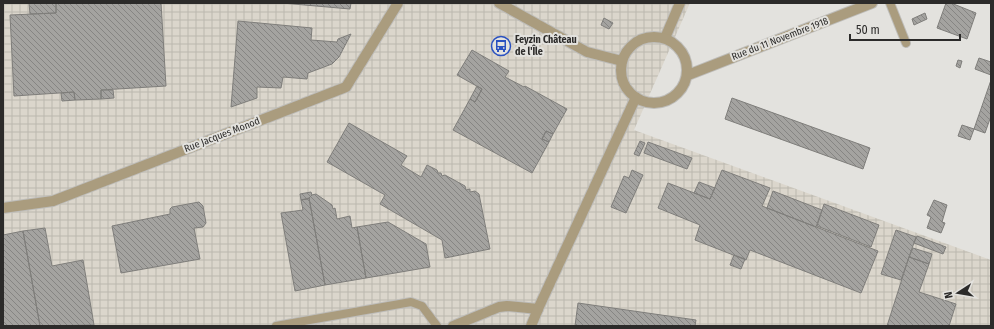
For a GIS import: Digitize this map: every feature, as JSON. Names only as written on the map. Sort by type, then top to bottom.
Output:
[{"type":"street","name":"Rue Jacques Monod","points":[[3,208],[52,201],[346,87],[398,3]]},
{"type":"street","points":[[499,3],[587,52],[622,61]]},
{"type":"street","points":[[665,38],[680,3]]},
{"type":"street","name":"Rue du 11 Novembre 1918","points":[[688,75],[872,3]]},
{"type":"street","points":[[652,36],[665,38],[675,44],[683,52],[687,63],[688,75],[684,85],[677,94],[668,100],[657,103],[646,102],[636,97],[628,90],[623,81],[621,71],[622,61],[628,49],[639,40],[652,36]]},
{"type":"street","points":[[531,326],[636,97]]},
{"type":"street","points":[[452,326],[499,307],[518,306],[538,309]]},
{"type":"lane","points":[[890,3],[906,43]]},
{"type":"lane","points":[[276,326],[411,302],[422,306],[437,326]]},
{"type":"shaded area","points":[[3,3],[690,3],[634,130],[991,260],[991,326],[3,326]]},
{"type":"building","points":[[29,3],[56,3],[56,13],[30,14]]},
{"type":"building","points":[[56,3],[161,3],[166,86],[101,90],[101,99],[75,100],[74,92],[14,96],[10,15],[56,13]]},
{"type":"building","points":[[282,3],[351,3],[350,9]]},
{"type":"building","points":[[946,3],[951,3],[976,13],[967,39],[937,28]]},
{"type":"building","points":[[925,13],[927,19],[914,25],[912,19]]},
{"type":"building","points":[[604,18],[613,23],[609,29],[601,25]]},
{"type":"building","points":[[238,21],[312,28],[311,40],[337,42],[338,39],[351,34],[339,57],[332,64],[308,73],[307,79],[283,77],[281,88],[257,87],[257,98],[231,107]]},
{"type":"building","points":[[472,50],[509,71],[505,77],[567,109],[553,134],[546,131],[542,139],[549,142],[532,173],[453,130],[470,99],[475,102],[482,89],[457,75]]},
{"type":"building","points":[[979,58],[991,62],[991,75],[975,69]]},
{"type":"building","points":[[958,60],[962,61],[960,68],[956,66]]},
{"type":"building","points":[[991,80],[991,116],[985,133],[974,129]]},
{"type":"building","points":[[477,86],[482,89],[475,102],[470,99]]},
{"type":"building","points":[[101,90],[113,90],[114,98],[101,99]]},
{"type":"building","points":[[74,92],[75,100],[62,101],[61,93]]},
{"type":"building","points":[[732,98],[870,148],[863,169],[725,119]]},
{"type":"building","points":[[349,123],[407,156],[401,165],[421,177],[427,165],[437,170],[442,176],[445,175],[465,186],[466,190],[470,189],[470,192],[475,191],[479,194],[490,249],[445,258],[442,240],[380,204],[385,195],[327,162]]},
{"type":"building","points":[[962,125],[974,129],[970,140],[958,136]]},
{"type":"building","points":[[546,131],[553,134],[549,142],[542,139]]},
{"type":"building","points":[[640,141],[645,143],[639,156],[634,154]]},
{"type":"building","points":[[648,142],[692,158],[687,169],[644,153]]},
{"type":"building","points":[[632,170],[643,175],[626,213],[611,207],[624,176],[629,178]]},
{"type":"building","points":[[722,170],[770,188],[762,206],[878,251],[861,293],[750,250],[746,260],[695,240],[700,225],[658,208],[668,183],[710,199]]},
{"type":"building","points":[[699,182],[715,188],[710,199],[694,193]]},
{"type":"building","points":[[773,191],[822,210],[816,227],[767,208]]},
{"type":"building","points":[[311,192],[312,195],[308,199],[301,200],[300,194]]},
{"type":"building","points":[[316,194],[332,205],[333,209],[335,208],[337,219],[350,216],[352,228],[357,227],[366,278],[325,285],[309,198]]},
{"type":"building","points":[[309,198],[325,285],[295,291],[281,213],[303,210],[301,200]]},
{"type":"building","points":[[934,200],[947,205],[942,222],[945,223],[941,233],[927,228],[931,217],[927,215]]},
{"type":"building","points":[[199,202],[203,206],[206,223],[203,227],[194,228],[200,259],[121,273],[112,226],[170,214],[170,209],[172,207]]},
{"type":"building","points":[[824,204],[879,225],[871,247],[817,226]]},
{"type":"building","points":[[388,222],[426,244],[430,267],[366,278],[357,227]]},
{"type":"building","points":[[45,228],[52,266],[83,260],[94,325],[40,326],[23,231]]},
{"type":"building","points":[[896,230],[916,237],[901,280],[881,274]]},
{"type":"building","points":[[23,231],[40,326],[3,326],[3,235]]},
{"type":"building","points":[[917,236],[946,247],[943,254],[914,243]]},
{"type":"building","points":[[913,248],[932,254],[929,264],[909,257]]},
{"type":"building","points":[[734,255],[745,259],[741,269],[730,265]]},
{"type":"building","points":[[909,257],[929,264],[919,292],[956,304],[949,326],[887,326]]},
{"type":"building","points":[[578,303],[696,320],[695,326],[575,326]]},
{"type":"place","name":"Feyzin Château de l'Île","points":[[501,46]]}]
